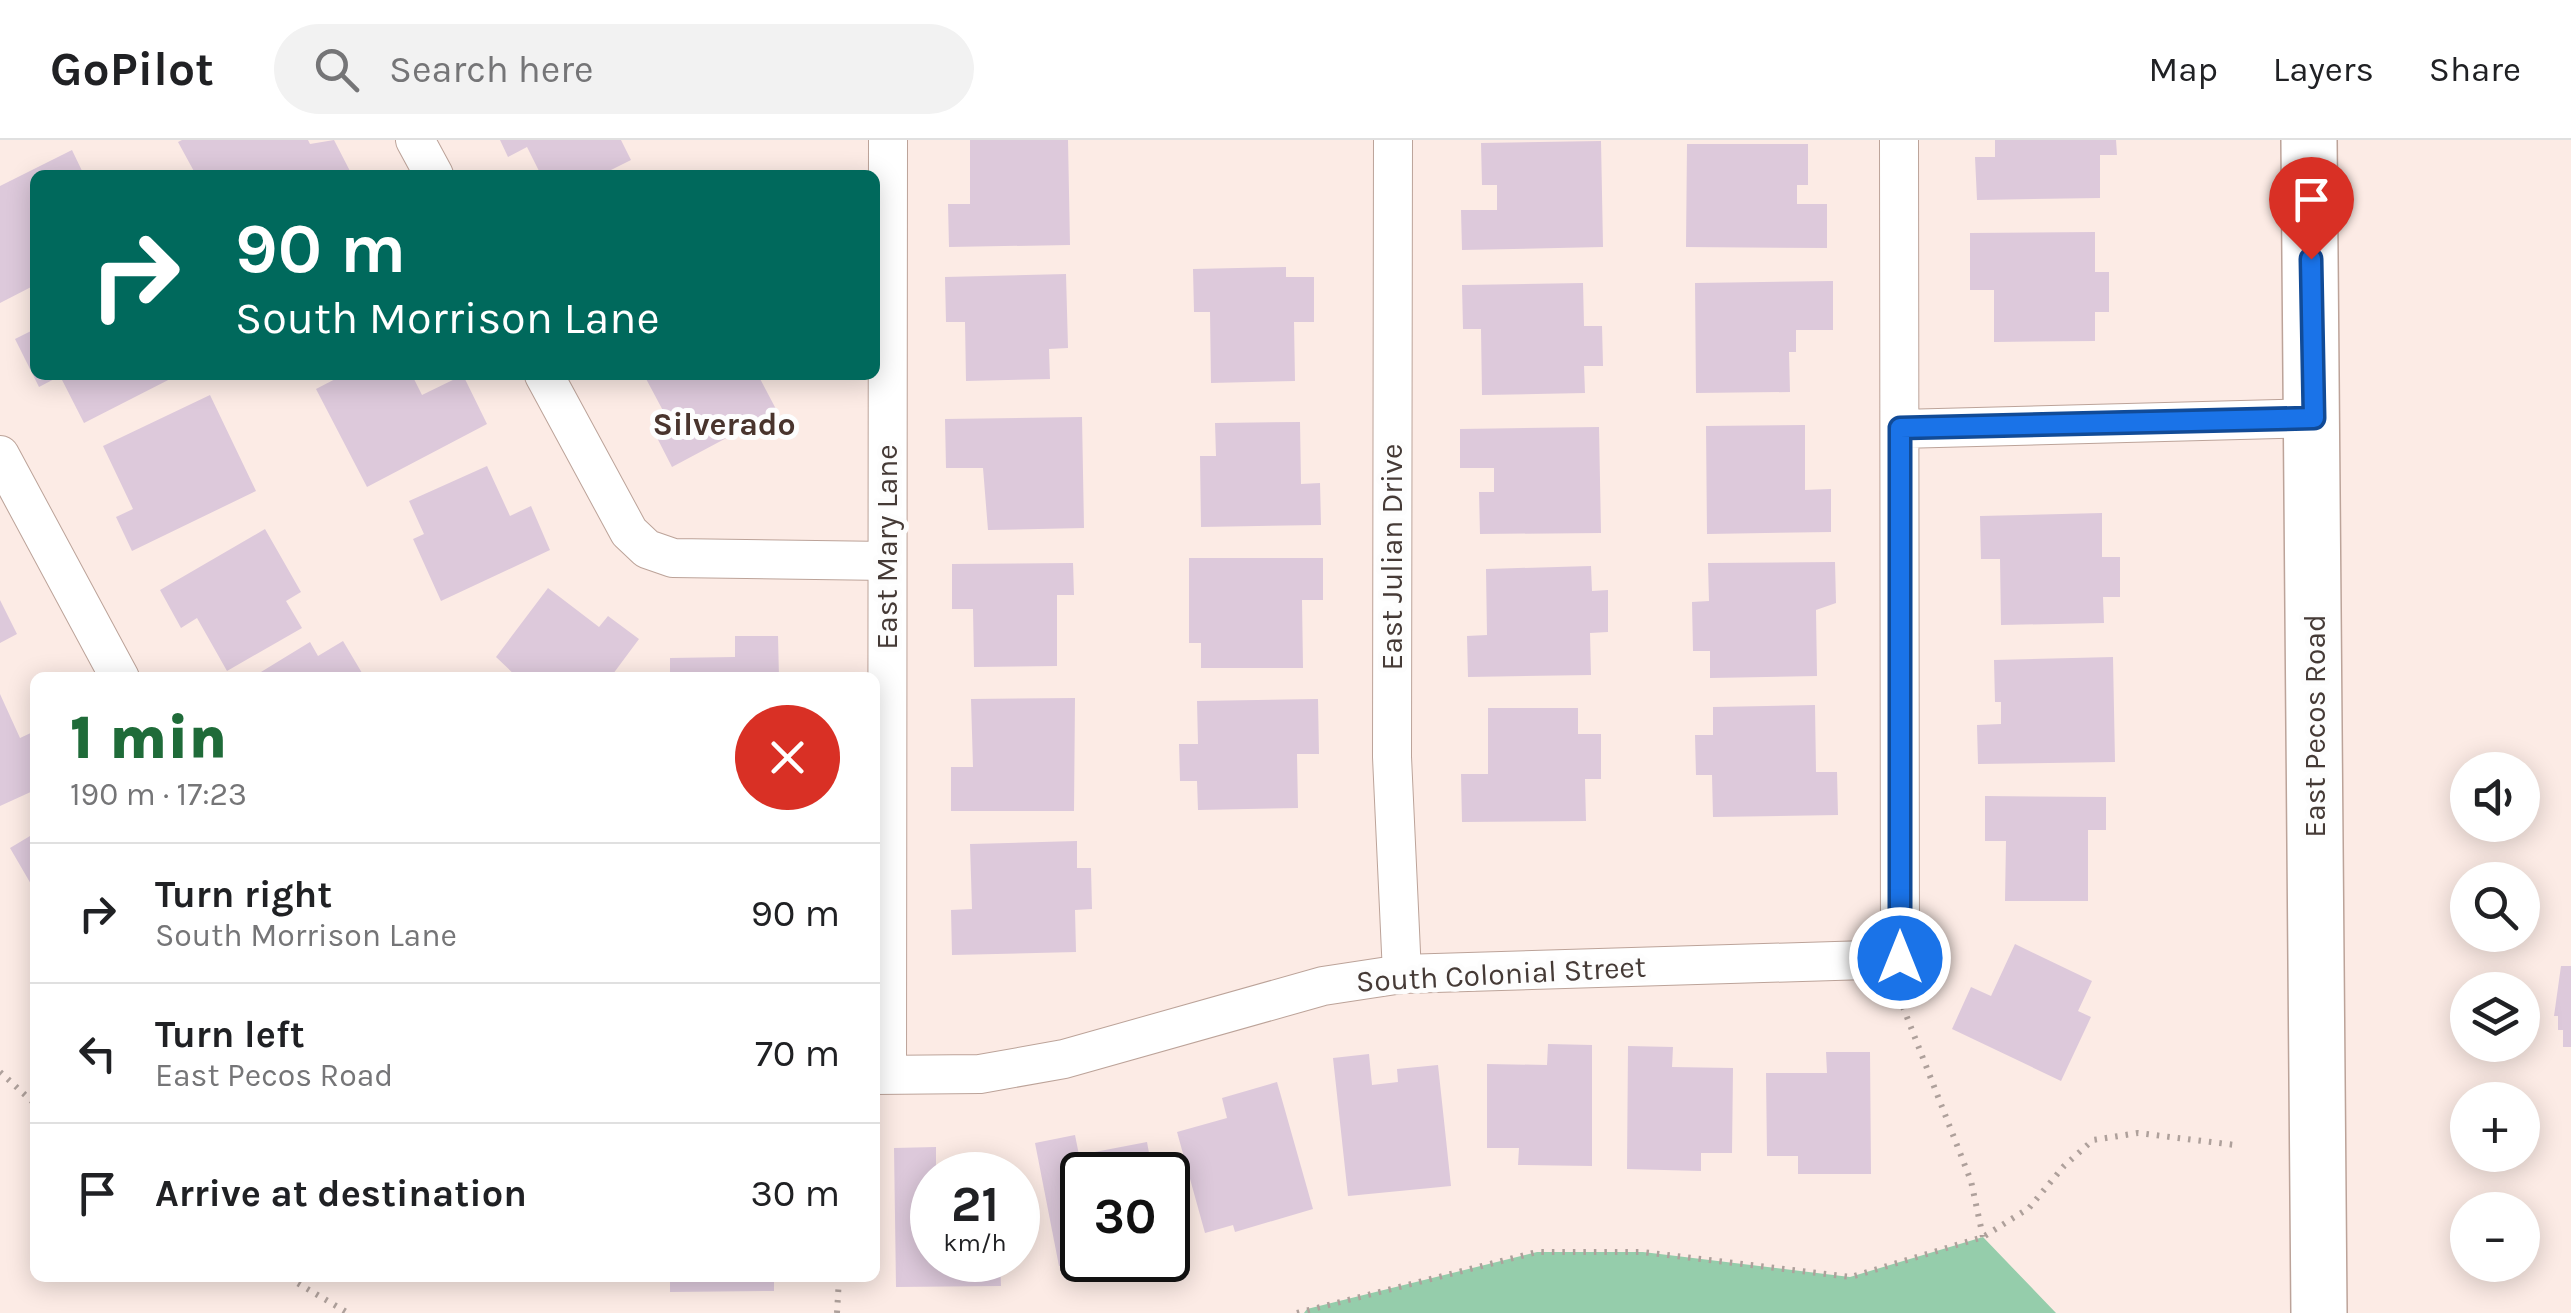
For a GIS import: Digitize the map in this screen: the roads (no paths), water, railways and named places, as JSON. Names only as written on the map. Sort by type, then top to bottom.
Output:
[{"type":"main road","name":"East Pecos Road","points":[[2310,140],[2319,1313]]},
{"type":"street","points":[[415,140],[431,170]]},
{"type":"street","name":"East Mary Lane","points":[[881,1075],[888,140]]},
{"type":"street","name":"East Julian Drive","points":[[1393,140],[1392,758],[1402,974]]},
{"type":"street","points":[[1899,140],[1900,428],[2314,418]]},
{"type":"street","points":[[547,380],[629,532],[647,549],[673,558],[886,560]]},
{"type":"street","name":"South Colonial Street","points":[[881,1075],[980,1074],[1064,1058],[1323,986],[1402,974],[1900,958],[1900,428]]},
{"type":"street","points":[[0,455],[117,672]]},
{"type":"district","name":"Silverado","points":[[724,424]]}]
